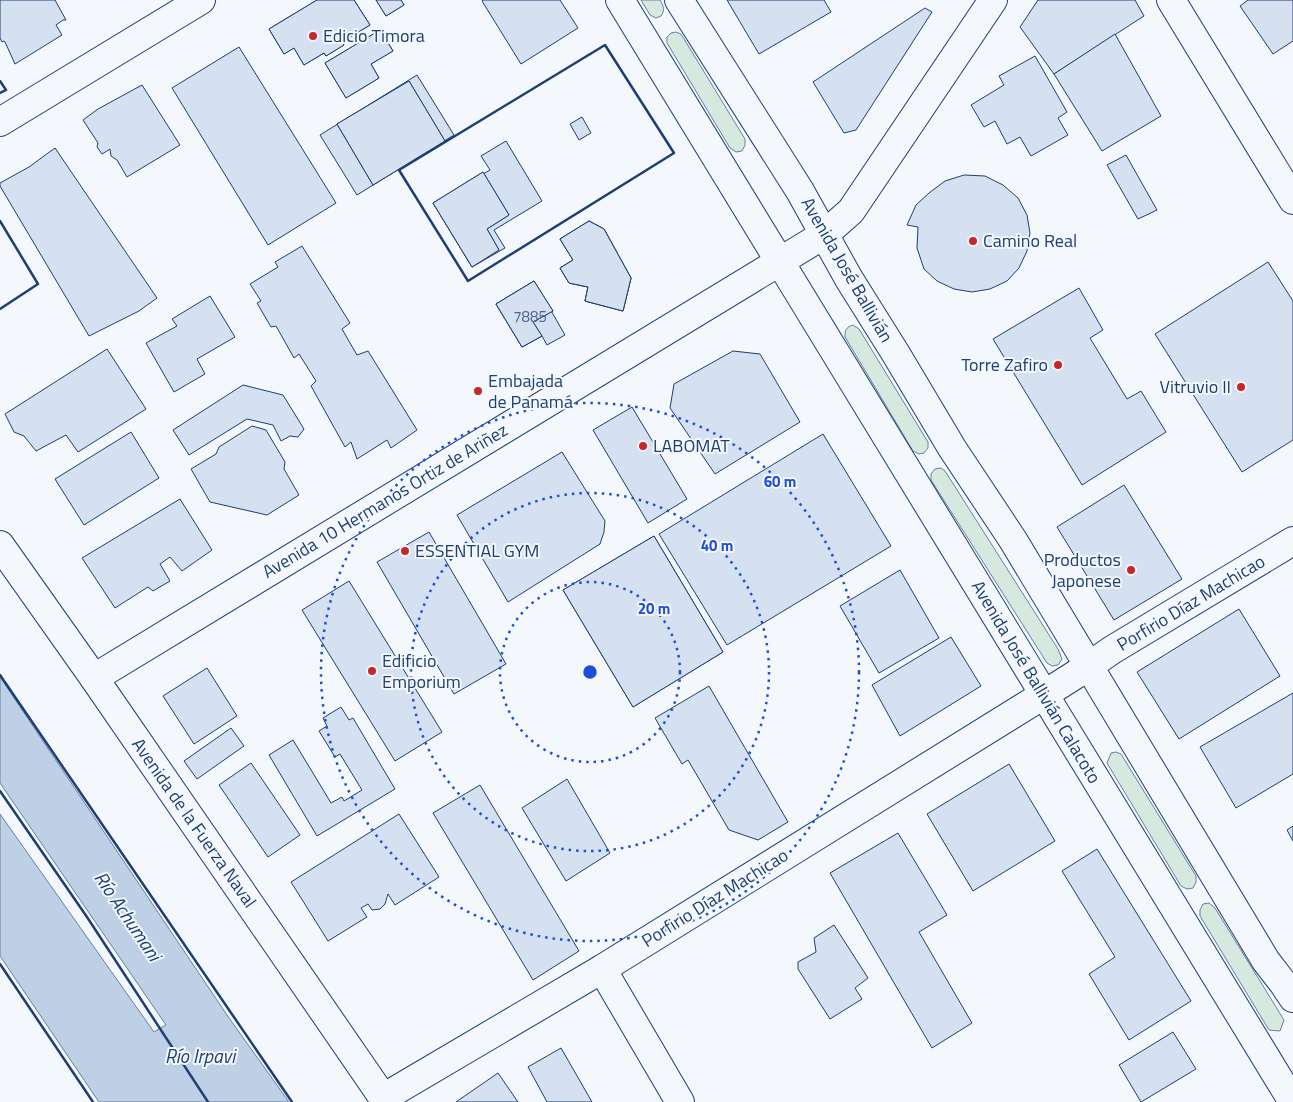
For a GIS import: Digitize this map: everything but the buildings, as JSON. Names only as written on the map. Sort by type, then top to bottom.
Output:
[{"type":"main road","points":[[0,122],[200,0]]},
{"type":"main road","points":[[620,0],[779,262]]},
{"type":"main road","name":"Avenida José Ballivián","points":[[679,0],[800,191],[849,279],[952,448],[1014,540],[1089,666]]},
{"type":"main road","name":"Avenida 10 Hermanos Ortiz de Ariñez","points":[[94,678],[825,234],[851,211],[994,0]]},
{"type":"main road","points":[[1171,0],[1293,200]]},
{"type":"main road","name":"Avenida José Ballivián Calacoto","points":[[779,262],[1293,1102]]},
{"type":"main road","name":"Porfirio Díaz Machicao","points":[[385,1100],[602,969],[1045,694],[1112,650],[1293,541]]},
{"type":"main road","name":"Avenida de la Fuerza Naval","points":[[0,545],[385,1100]]},
{"type":"main road","points":[[1089,666],[1266,962],[1284,983],[1293,998]]},
{"type":"main road","points":[[602,969],[680,1102]]},
{"type":"shaded area","points":[[641,0],[660,0],[664,8],[661,16],[656,18],[650,15]]},
{"type":"shaded area","points":[[671,33],[681,34],[745,139],[742,151],[736,152],[730,148],[667,43],[667,37]]},
{"type":"shaded area","points":[[853,325],[859,329],[928,442],[928,448],[924,453],[919,454],[913,451],[845,337],[846,329]]},
{"type":"shaded area","points":[[941,468],[945,471],[1058,649],[1062,659],[1058,665],[1052,666],[1047,663],[931,480],[931,474],[935,469]]},
{"type":"shaded area","points":[[1111,753],[1121,754],[1196,876],[1193,888],[1187,889],[1181,886],[1107,763]]},
{"type":"shaded area","points":[[1209,903],[1215,908],[1284,1020],[1280,1031],[1269,1030],[1200,916],[1203,904]]},
{"type":"water","name":"Río Irpavi","points":[[0,677],[229,1018],[289,1102],[99,1102],[0,956],[0,814],[154,1032],[166,1025],[0,783]]},
{"type":"wall","points":[[605,45],[674,153],[468,281],[399,170],[605,45]]},
{"type":"wall","points":[[0,81],[6,90],[0,93]]},
{"type":"wall","points":[[0,221],[38,284],[0,309]]},
{"type":"wall","points":[[0,675],[292,1102]]},
{"type":"wall","points":[[0,791],[87,917],[208,1102]]},
{"type":"wall","points":[[0,964],[93,1102]]},
{"type":"place","name":"Edicio Timora","points":[[313,36]]},
{"type":"place","name":"Camino Real","points":[[973,241]]},
{"type":"place","name":"Torre Zafiro","points":[[1058,365]]},
{"type":"place","name":"Vitruvio II","points":[[1241,387]]},
{"type":"place","name":"Embajada de Panamá","points":[[478,391]]},
{"type":"place","name":"LABOMAT","points":[[643,446]]},
{"type":"place","name":"ESSENTIAL GYM","points":[[405,551]]},
{"type":"place","name":"Productos Japonese","points":[[1131,570]]},
{"type":"place","name":"Edificio Emporium","points":[[372,671]]},
{"type":"water label","name":"Río Achumani","points":[[128,916]]}]
